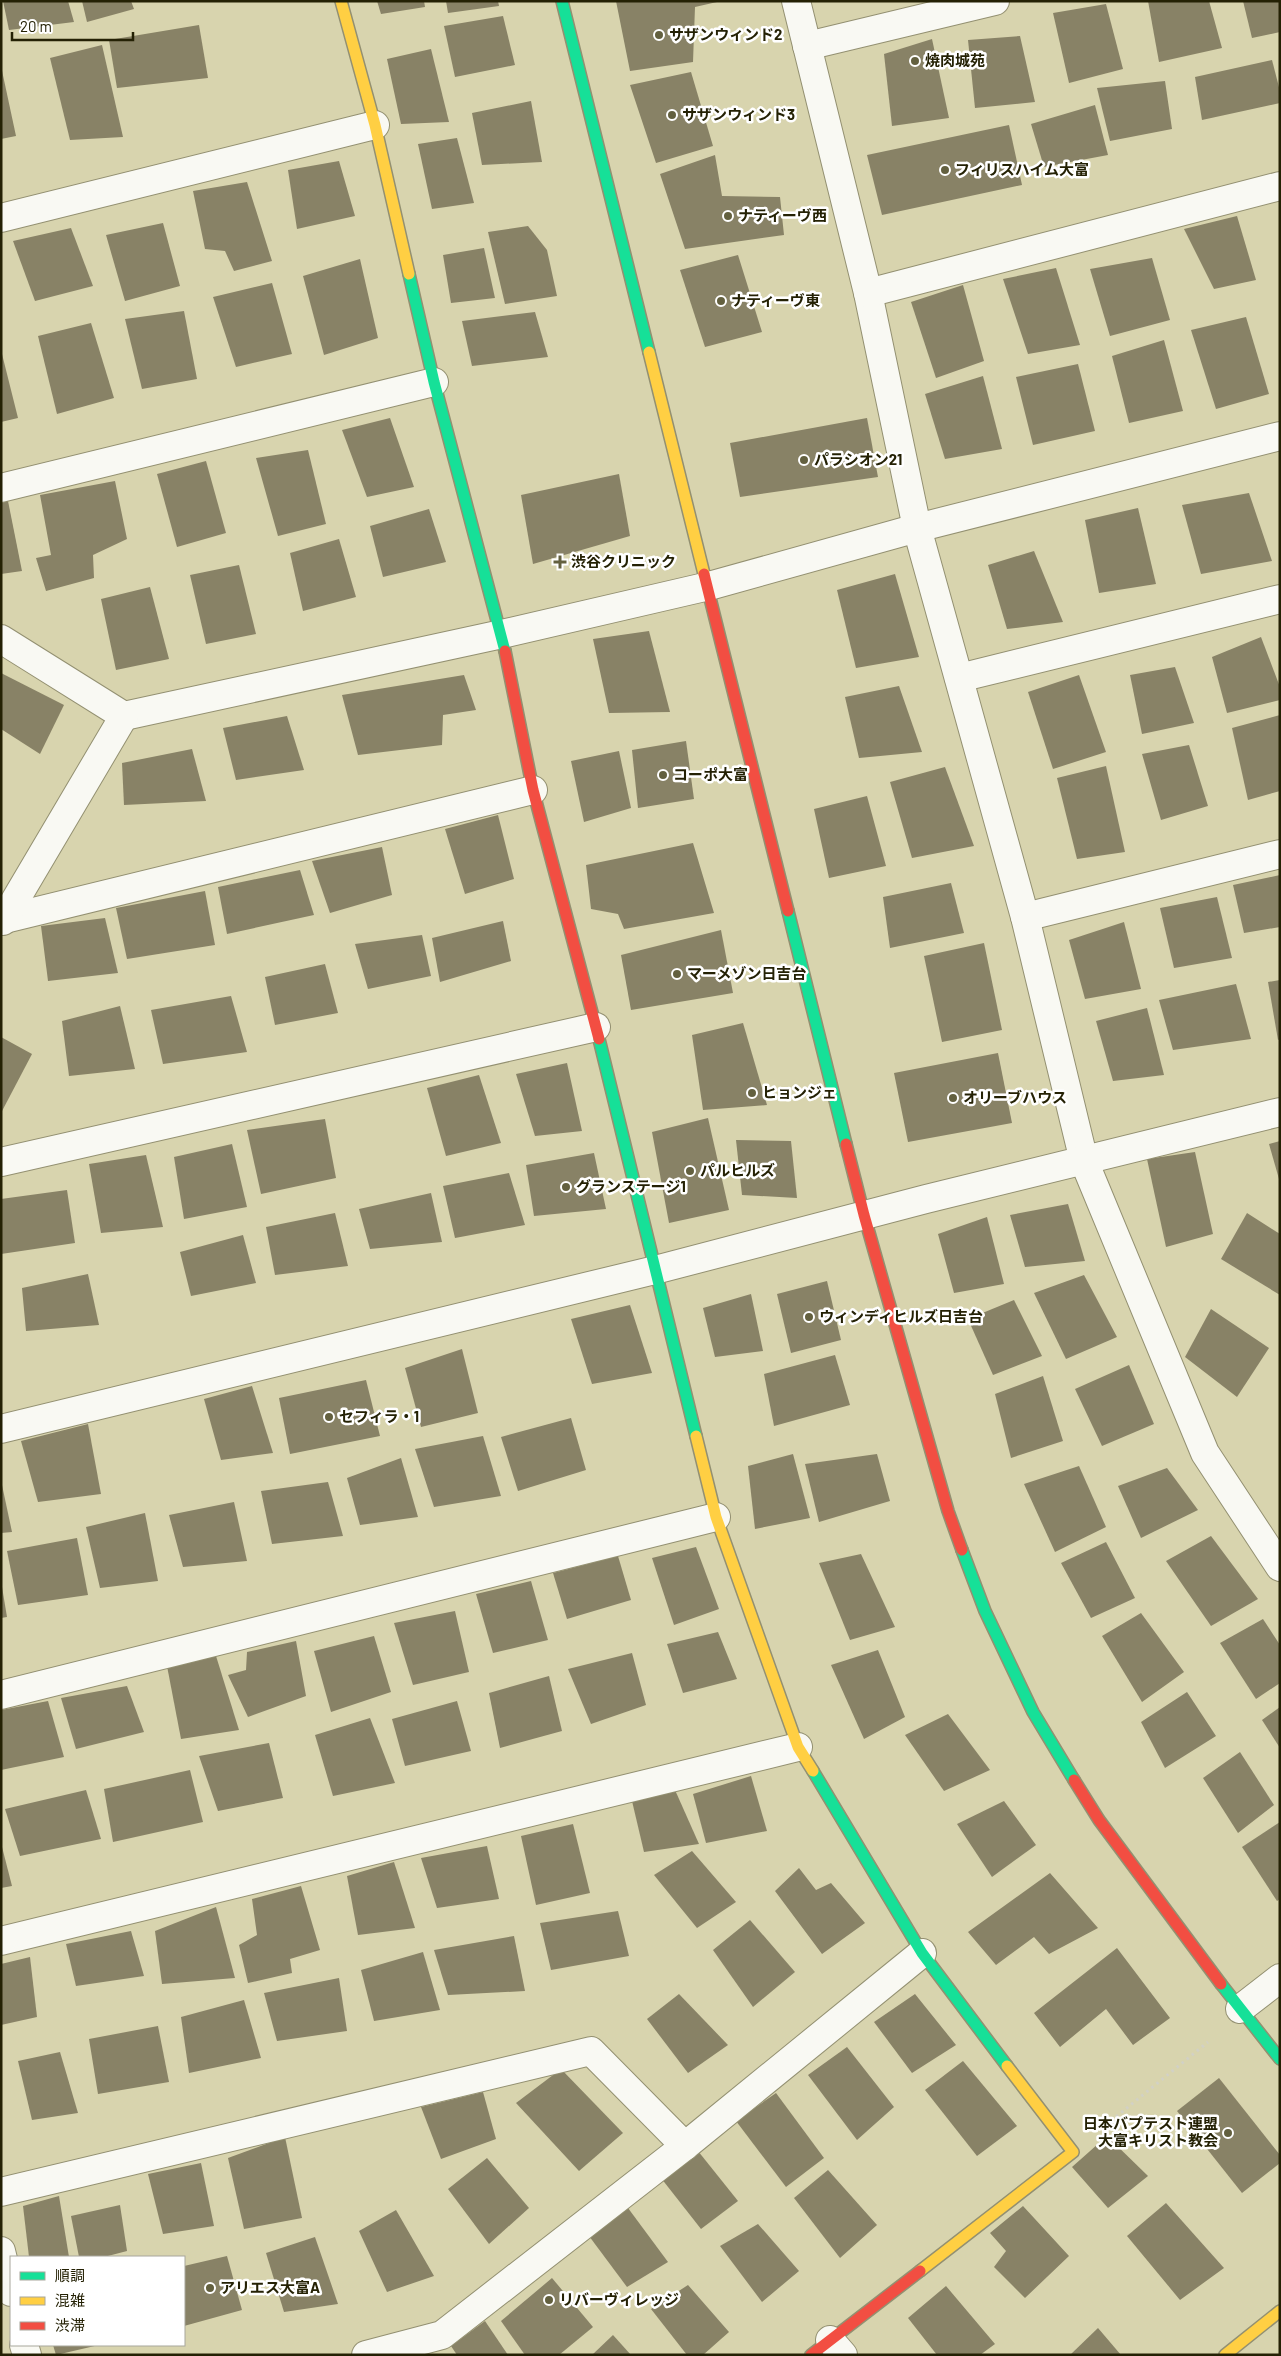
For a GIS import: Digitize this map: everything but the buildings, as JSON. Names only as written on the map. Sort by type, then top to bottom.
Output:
[{"type":"street","points":[[341,1],[374,125],[434,382],[502,634],[533,790],[596,1027],[716,1517],[798,1747],[922,1953],[1073,2152],[828,2350]]},
{"type":"street","points":[[562,1],[709,586],[864,1216],[948,1511],[985,1611],[1033,1712],[1099,1820],[1240,2009],[1280,2059]]},
{"type":"street","points":[[796,1],[868,293],[917,528],[1025,917],[1084,1161],[1205,1453],[1280,1567]]},
{"type":"street","points":[[807,46],[995,1]]},
{"type":"street","points":[[1,218],[374,125]]},
{"type":"street","points":[[868,293],[1280,186]]},
{"type":"street","points":[[1,488],[434,382]]},
{"type":"street","points":[[1,640],[124,716],[502,634],[709,586],[917,528],[1280,436]]},
{"type":"street","points":[[959,678],[1280,599]]},
{"type":"street","points":[[2,921],[124,716]]},
{"type":"street","points":[[2,921],[533,790]]},
{"type":"street","points":[[1025,917],[1280,854]]},
{"type":"street","points":[[1,1162],[596,1027]]},
{"type":"street","points":[[1,1429],[655,1270],[1280,1112]]},
{"type":"street","points":[[1,1695],[716,1517]]},
{"type":"street","points":[[1,1941],[798,1747]]},
{"type":"street","points":[[366,2355],[442,2335],[685,2146],[922,1953]]},
{"type":"street","points":[[1240,2009],[1280,1978]]},
{"type":"street","points":[[1,2192],[591,2051],[685,2146]]},
{"type":"street","points":[[1,2251],[10,2288]]},
{"type":"street","points":[[1225,2355],[1280,2311]]},
{"type":"path","points":[[1073,2152],[1208,2042]]},
{"type":"traffic: fast","points":[[562,1],[649,352]]},
{"type":"traffic: fast","points":[[409,274],[434,382],[505,651]]},
{"type":"traffic: fast","points":[[788,911],[846,1144]]},
{"type":"traffic: fast","points":[[599,1039],[696,1436]]},
{"type":"traffic: fast","points":[[962,1550],[985,1611],[1033,1712],[1074,1780]]},
{"type":"traffic: fast","points":[[813,1771],[922,1953],[1007,2066]]},
{"type":"traffic: fast","points":[[1221,1984],[1280,2059]]},
{"type":"traffic: slow","points":[[341,1],[375,125],[409,274]]},
{"type":"traffic: slow","points":[[649,352],[704,574]]},
{"type":"traffic: slow","points":[[696,1436],[716,1517],[798,1747],[813,1771]]},
{"type":"traffic: slow","points":[[920,2271],[1073,2152],[1007,2066]]},
{"type":"traffic: slow","points":[[1225,2355],[1280,2311]]},
{"type":"traffic: jam","points":[[704,574],[788,911]]},
{"type":"traffic: jam","points":[[505,651],[533,790],[599,1039]]},
{"type":"traffic: jam","points":[[846,1144],[864,1215],[948,1511],[962,1550]]},
{"type":"traffic: jam","points":[[1074,1780],[1099,1820],[1221,1984]]},
{"type":"traffic: jam","points":[[811,2355],[920,2271]]},
{"type":"place","name":"サザンウィンド2","points":[[659,35]]},
{"type":"place","name":"焼肉城苑","points":[[915,61]]},
{"type":"place","name":"サザンウィンド3","points":[[672,115]]},
{"type":"place","name":"フィリスハイム大富","points":[[945,170]]},
{"type":"place","name":"ナティーヴ西","points":[[728,216]]},
{"type":"place","name":"ナティーヴ東","points":[[721,301]]},
{"type":"place","name":"パラシオン21","points":[[804,460]]},
{"type":"place","name":"渋谷クリニック","points":[[560,562]]},
{"type":"place","name":"コーポ大富","points":[[663,775]]},
{"type":"place","name":"マーメゾン日吉台","points":[[677,974]]},
{"type":"place","name":"ヒョンジェ","points":[[752,1093]]},
{"type":"place","name":"オリーブハウス","points":[[953,1098]]},
{"type":"place","name":"パルヒルズ","points":[[690,1171]]},
{"type":"place","name":"グランステージ1","points":[[566,1187]]},
{"type":"place","name":"ウィンディヒルズ日吉台","points":[[809,1317]]},
{"type":"place","name":"セフィラ・1","points":[[329,1417]]},
{"type":"place","name":"日本バプテスト連盟 大富キリスト教会","points":[[1228,2133]]},
{"type":"place","name":"アリエス大富A","points":[[210,2288]]},
{"type":"place","name":"リバーヴィレッジ","points":[[549,2300]]}]
